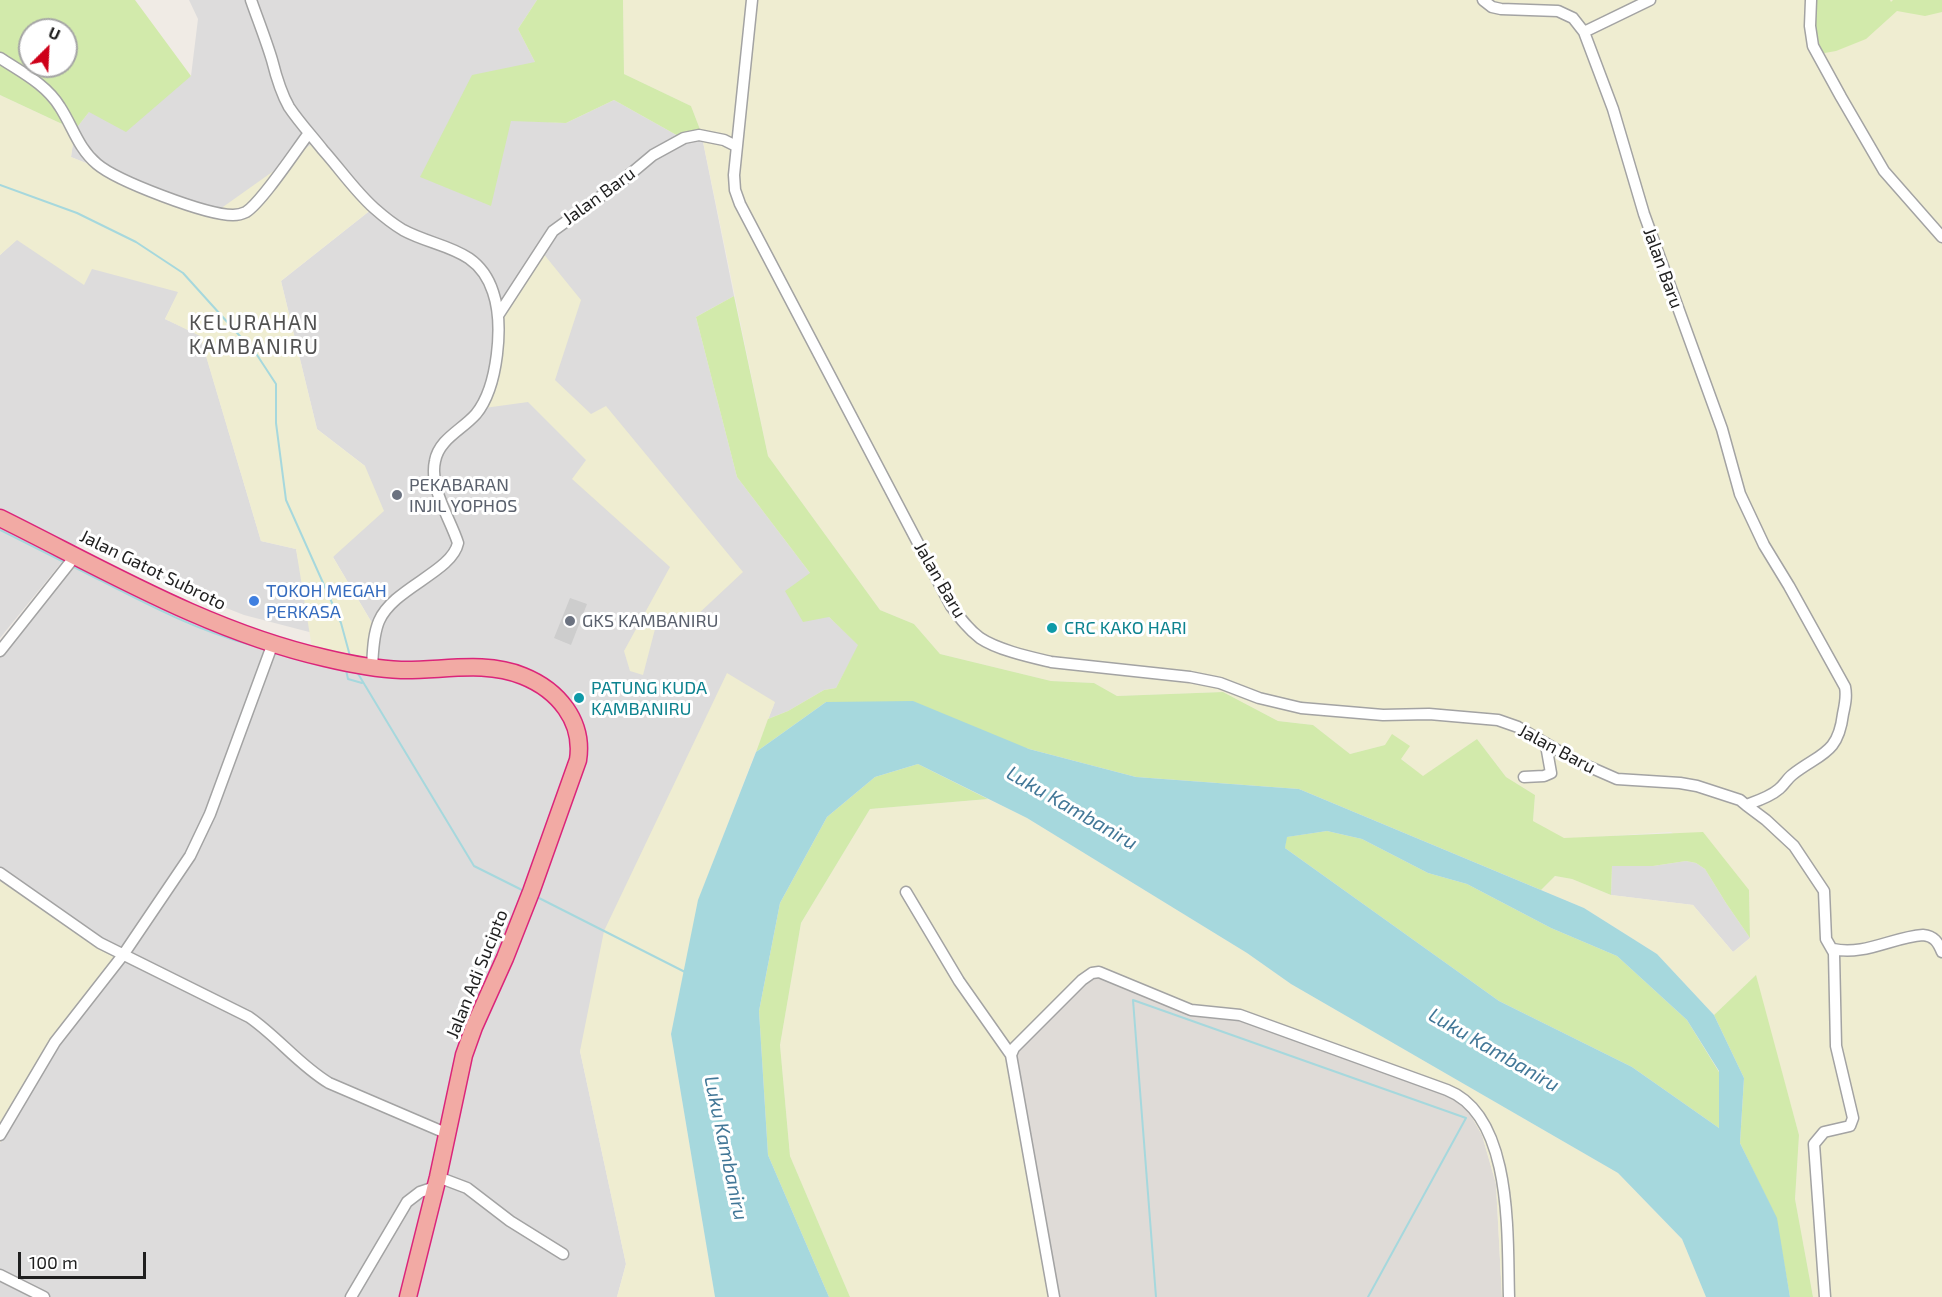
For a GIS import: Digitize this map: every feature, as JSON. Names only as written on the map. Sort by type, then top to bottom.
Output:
[{"type":"highway","name":"Jalan Gatot Subroto","points":[[0,519],[72,562],[272,648],[368,667],[408,670],[473,667],[506,670],[524,676],[541,686],[566,707]]},
{"type":"highway","name":"Jalan Adi Sucipto","points":[[408,1297],[437,1182],[464,1055],[529,899],[578,760],[580,748],[578,731],[566,707]]},
{"type":"street","points":[[251,0],[276,76],[289,107],[309,133],[373,206],[389,220],[404,230],[464,254],[476,264],[493,290],[499,314],[494,369],[486,397],[476,414],[444,442],[437,451],[434,463],[435,481],[458,543],[457,549],[444,563],[390,604],[380,620],[368,667]]},
{"type":"street","name":"Jalan Baru","points":[[752,0],[736,147],[735,190],[755,235],[951,606],[967,627],[982,639],[1022,655],[1052,662],[1190,677],[1220,683],[1258,698],[1301,708],[1383,715],[1429,714],[1498,720],[1518,727],[1546,745],[1617,779],[1697,786],[1740,800],[1746,806],[1779,789],[1790,777],[1831,749],[1838,740],[1843,724],[1845,687],[1790,586],[1764,544],[1740,494],[1722,429],[1644,214],[1613,109],[1584,32]]},
{"type":"street","points":[[1483,0],[1492,7],[1501,9],[1558,11],[1574,18],[1584,32],[1650,0]]},
{"type":"street","points":[[1811,0],[1810,26],[1813,46],[1840,97],[1884,171],[1942,237]]},
{"type":"street","points":[[0,58],[36,81],[48,92],[59,105],[79,145],[98,165],[114,176],[137,186],[222,214],[240,215],[253,206],[309,133]]},
{"type":"street","name":"Jalan Baru","points":[[499,314],[553,231],[622,182],[653,155],[684,138],[699,135],[724,140],[736,147]]},
{"type":"street","points":[[0,651],[72,562]]},
{"type":"street","points":[[0,1135],[58,1037],[123,955],[199,840],[272,648]]},
{"type":"street","points":[[1524,777],[1544,776],[1551,773],[1546,745]]},
{"type":"street","points":[[1746,806],[1766,820],[1794,846],[1822,886],[1825,899],[1823,915],[1826,939],[1833,949],[1836,1039],[1853,1118],[1850,1126],[1824,1132],[1814,1144],[1825,1297]]},
{"type":"street","points":[[0,873],[89,936],[249,1017],[267,1029],[313,1073],[329,1083],[448,1134]]},
{"type":"street","points":[[906,892],[959,981],[1011,1055],[1054,1297]]},
{"type":"street","points":[[1833,949],[1845,951],[1860,949],[1923,935],[1931,936],[1938,942],[1942,952]]},
{"type":"street","points":[[1011,1055],[1014,1048],[1082,980],[1092,973],[1099,972],[1191,1010],[1240,1015],[1453,1092],[1473,1109],[1484,1124],[1501,1173],[1506,1213],[1509,1297]]},
{"type":"street","points":[[351,1297],[407,1202],[437,1182],[467,1188],[510,1221],[562,1254]]},
{"type":"street","points":[[0,1275],[44,1297]]},
{"type":"shaded area","points":[[189,0],[537,0],[518,29],[535,62],[511,120],[566,123],[614,100],[680,137],[701,132],[734,296],[696,317],[737,477],[810,573],[829,617],[859,645],[836,688],[824,690],[788,711],[768,719],[775,702],[580,1051],[626,1264],[617,1297],[0,1297],[0,1143],[54,1041],[0,876],[0,655],[74,563],[168,606],[342,661],[372,623],[333,557],[365,466],[317,429],[281,281],[372,209],[213,214],[71,157],[75,130],[89,112],[191,76],[198,19]]},
{"type":"shaded area","points":[[623,0],[1942,0],[1942,1297],[1813,1297],[1795,1199],[1799,1135],[1755,976],[1714,1015],[1657,954],[1584,908],[1541,890],[1555,876],[1572,879],[1611,895],[1693,905],[1733,952],[1750,938],[1749,890],[1671,832],[1564,839],[1533,821],[1535,795],[1506,777],[1477,739],[1423,777],[1385,745],[1350,754],[1313,725],[1278,721],[1223,692],[1117,696],[1094,683],[1051,681],[940,654],[914,624],[880,610],[768,456],[701,132],[691,106],[624,74]]},
{"type":"shaded area","points":[[0,95],[75,130],[71,157],[213,214],[313,143],[372,209],[281,281],[317,429],[365,466],[384,511],[333,557],[372,623],[370,661],[313,654],[296,549],[261,541],[200,336],[165,319],[178,292],[92,269],[84,285],[17,240],[0,255]]},
{"type":"shaded area","points":[[17,239],[95,256],[179,292],[165,319],[200,335],[261,541],[296,549],[313,633],[244,615],[168,585],[79,541],[0,638],[0,255]]},
{"type":"shaded area","points":[[538,247],[581,300],[555,380],[591,414],[606,406],[743,572],[696,616],[671,613],[655,629],[643,675],[630,671],[624,651],[670,567],[572,479],[586,460],[528,402],[477,409],[491,370],[493,317]]},
{"type":"shaded area","name":"GKS KAMBANIRU","points":[[570,598],[587,604],[571,645],[554,638]]},
{"type":"shaded area","points":[[727,673],[775,702],[700,896],[671,1034],[715,1297],[617,1297],[626,1264],[580,1051],[604,931]]},
{"type":"shaded area","points":[[988,799],[1027,818],[1247,953],[1291,984],[1618,1173],[1682,1239],[1706,1297],[1502,1297],[1496,1184],[1482,1135],[1470,1114],[1454,1096],[1236,1017],[1190,1013],[1094,975],[1085,978],[1014,1055],[1059,1297],[850,1297],[790,1156],[780,1045],[801,923],[870,809]]},
{"type":"shaded area","points":[[1686,861],[1696,863],[1705,869],[1750,938],[1733,952],[1693,905],[1611,895],[1612,866],[1653,866]]},
{"type":"shaded area","points":[[0,876],[122,955],[54,1041],[0,1143]]},
{"type":"shaded area","points":[[1094,975],[1236,1017],[1454,1096],[1470,1114],[1482,1135],[1496,1184],[1502,1297],[1059,1297],[1014,1055]]},
{"type":"green space","points":[[0,0],[135,0],[191,76],[126,132],[89,112],[75,130],[0,95]]},
{"type":"green space","points":[[537,0],[623,0],[624,74],[691,106],[701,132],[680,137],[614,100],[566,123],[511,121],[491,206],[420,177],[472,75],[535,62],[518,29]]},
{"type":"green space","points":[[1813,0],[1890,0],[1891,2],[1893,0],[1942,0],[1942,12],[1925,16],[1897,11],[1866,39],[1836,51],[1819,54],[1811,25]]},
{"type":"green space","points":[[734,296],[768,456],[880,610],[914,624],[940,654],[1051,681],[1094,683],[1117,696],[1223,692],[1278,721],[1313,725],[1350,754],[1385,745],[1392,734],[1410,746],[1401,759],[1423,776],[1477,739],[1506,777],[1535,795],[1533,821],[1564,838],[1703,832],[1749,890],[1750,938],[1705,869],[1696,863],[1686,861],[1653,866],[1612,866],[1611,895],[1572,879],[1555,876],[1541,890],[1299,789],[1136,777],[1029,749],[826,702],[756,752],[768,719],[788,711],[824,690],[836,688],[858,645],[829,617],[803,622],[785,591],[810,573],[737,477],[696,317]]},
{"type":"green space","points":[[918,764],[988,799],[870,809],[801,923],[780,1045],[790,1156],[850,1297],[829,1297],[768,1155],[759,1011],[780,903],[827,817],[875,777]]},
{"type":"green space","points":[[1327,831],[1362,839],[1428,873],[1467,884],[1551,928],[1617,956],[1687,1020],[1719,1072],[1719,1128],[1632,1067],[1499,1001],[1285,848],[1286,837]]},
{"type":"green space","points":[[1756,975],[1799,1135],[1795,1199],[1813,1297],[1790,1297],[1776,1218],[1740,1143],[1744,1078],[1714,1015]]},
{"type":"water","name":"Luku Kambaniru","points":[[913,701],[1029,749],[1136,777],[1299,789],[1584,908],[1657,954],[1714,1015],[1744,1078],[1740,1143],[1777,1218],[1790,1297],[1706,1297],[1682,1239],[1618,1173],[1291,984],[1247,953],[1027,818],[918,764],[875,777],[827,817],[780,903],[759,1011],[768,1155],[829,1297],[715,1297],[671,1034],[698,900],[756,752],[826,702]],"holes":[[[1327,831],[1362,839],[1428,873],[1467,884],[1551,928],[1617,956],[1687,1020],[1719,1071],[1719,1128],[1632,1067],[1499,1001],[1285,848],[1287,837]]]},
{"type":"waterway","points":[[0,185],[77,213],[136,242],[183,273],[257,355],[276,384],[276,423],[286,500],[341,623],[350,656]]},
{"type":"waterway","points":[[0,530],[64,562]]},
{"type":"waterway","points":[[72,566],[182,620],[251,645]]},
{"type":"waterway","points":[[346,670],[348,679],[362,683]]},
{"type":"waterway","points":[[357,672],[474,866],[524,891]]},
{"type":"waterway","points":[[535,896],[685,972]]},
{"type":"waterway","points":[[1156,1297],[1133,1000],[1466,1118],[1368,1297]]},
{"type":"place","name":"PEKABARAN INJIL YOPHOS","points":[[397,495]]},
{"type":"place","name":"TOKOH MEGAH PERKASA","points":[[254,601]]},
{"type":"place","name":"GKS KAMBANIRU","points":[[570,621]]},
{"type":"place","name":"CRC KAKO HARI","points":[[1052,628]]},
{"type":"place","name":"PATUNG KUDA KAMBANIRU","points":[[579,698]]},
{"type":"district","name":"KELURAHAN KAMBANIRU","points":[[254,335]]}]
